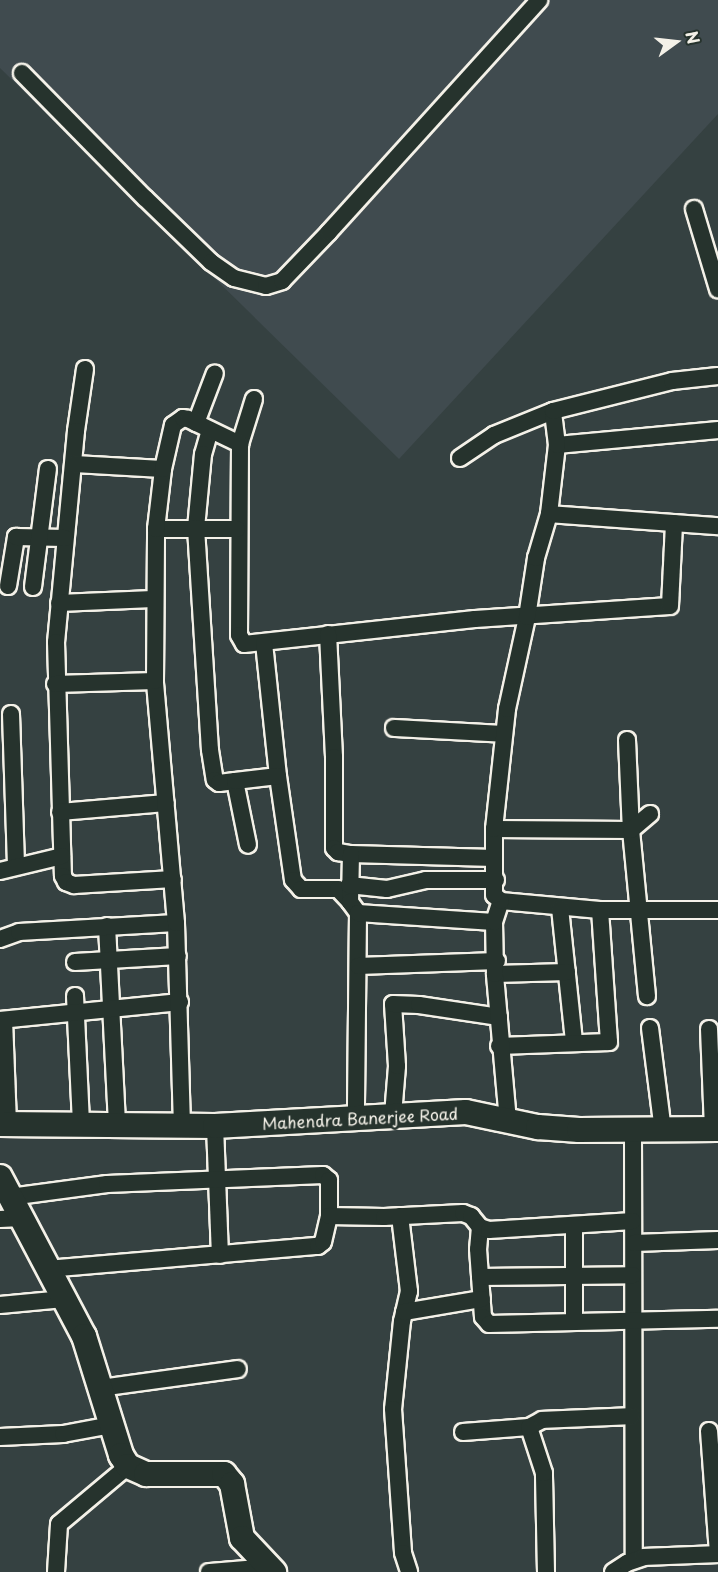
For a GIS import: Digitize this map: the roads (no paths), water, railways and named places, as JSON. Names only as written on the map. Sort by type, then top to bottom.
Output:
[{"type":"street","points":[[22,73],[136,190],[211,261],[234,278],[266,286],[282,281],[329,232],[538,0]]},
{"type":"street","points":[[693,209],[718,289]]},
{"type":"street","points":[[85,369],[59,595],[56,684],[63,876],[66,882],[74,885],[173,879]]},
{"type":"street","points":[[214,373],[203,426],[203,454],[196,528],[212,774],[219,783],[278,776]]},
{"type":"street","points":[[460,458],[494,435],[553,411],[672,381],[718,376]]},
{"type":"street","points":[[254,399],[240,444],[237,529],[240,641],[252,645],[328,634],[475,619],[527,617],[577,610],[670,606],[674,523]]},
{"type":"street","points":[[553,411],[557,445],[549,514],[536,558],[504,734],[494,829],[496,880],[494,894],[501,901],[560,908],[640,911],[718,910]]},
{"type":"street","points":[[182,1126],[176,923],[155,681],[153,599],[156,529],[163,469],[173,425],[183,418],[240,444]]},
{"type":"street","points":[[557,445],[718,430]]},
{"type":"street","points":[[74,464],[163,469]]},
{"type":"street","points":[[33,587],[48,469]]},
{"type":"street","points":[[549,514],[718,526]]},
{"type":"street","points":[[156,529],[237,529]]},
{"type":"street","points":[[65,538],[16,537],[4,589],[33,587],[59,595],[153,599]]},
{"type":"street","points":[[328,634],[334,757],[332,841],[338,852],[494,858]]},
{"type":"street","points":[[264,643],[278,776],[293,880],[296,886],[310,890],[338,889],[352,900],[494,922]]},
{"type":"street","points":[[56,684],[155,681]]},
{"type":"street","points":[[11,714],[8,868],[62,856]]},
{"type":"street","points":[[394,728],[504,734]]},
{"type":"street","points":[[627,740],[631,830],[647,996]]},
{"type":"street","points":[[235,781],[248,845]]},
{"type":"street","points":[[60,812],[166,803]]},
{"type":"street","points":[[494,829],[631,830],[650,814]]},
{"type":"street","points":[[351,854],[352,900],[358,966],[356,1117]]},
{"type":"street","points":[[352,900],[426,880],[496,880]]},
{"type":"street","points":[[501,901],[494,922],[499,1046],[507,1095],[508,1121]]},
{"type":"street","points":[[560,908],[573,1041]]},
{"type":"street","points":[[499,1046],[573,1041],[609,1042],[600,910]]},
{"type":"street","points":[[0,939],[20,932],[176,923]]},
{"type":"street","points":[[107,926],[117,1125]]},
{"type":"street","points":[[75,962],[178,956]]},
{"type":"street","points":[[358,966],[496,968],[567,972]]},
{"type":"street","points":[[75,996],[81,1125]]},
{"type":"street","points":[[4,1124],[2,1020],[113,1011],[180,1002]]},
{"type":"street","points":[[393,1115],[397,1066],[393,1004],[419,1005],[499,1017]]},
{"type":"street","points":[[650,1028],[663,1131]]},
{"type":"street","points":[[709,1029],[715,1130]]},
{"type":"street","name":"Mahendra Banerjee Road","points":[[4,1124],[215,1126],[466,1112],[488,1114],[508,1121],[569,1130],[715,1130]]},
{"type":"street","points":[[215,1126],[220,1255]]},
{"type":"street","points":[[633,1131],[634,1560]]},
{"type":"street","points":[[46,1269],[318,1246],[323,1242],[329,1216],[329,1180],[326,1176],[5,1187],[10,1219],[46,1269],[84,1336],[112,1425],[128,1466],[146,1474],[224,1474],[232,1484],[242,1538],[271,1569]]},
{"type":"street","points":[[329,1216],[463,1213],[471,1216],[480,1227],[489,1230],[633,1221]]},
{"type":"street","points":[[400,1216],[409,1286],[393,1409],[404,1553],[409,1572]]},
{"type":"street","points":[[574,1225],[574,1322]]},
{"type":"street","points":[[480,1227],[483,1317],[489,1324],[718,1319]]},
{"type":"street","points":[[634,1243],[718,1240]]},
{"type":"street","points":[[480,1277],[633,1275]]},
{"type":"street","points":[[0,1305],[64,1299]]},
{"type":"street","points":[[404,1312],[482,1299]]},
{"type":"street","points":[[100,1388],[238,1370]]},
{"type":"street","points":[[463,1432],[529,1427],[542,1420],[632,1416]]},
{"type":"street","points":[[0,1437],[63,1434],[112,1425]]},
{"type":"street","points":[[529,1427],[528,1432],[541,1460],[544,1473],[546,1572]]},
{"type":"street","points":[[613,1572],[634,1560],[718,1554],[709,1431]]},
{"type":"street","points":[[56,1572],[59,1524],[128,1466]]},
{"type":"street","points":[[208,1572],[271,1569]]}]
